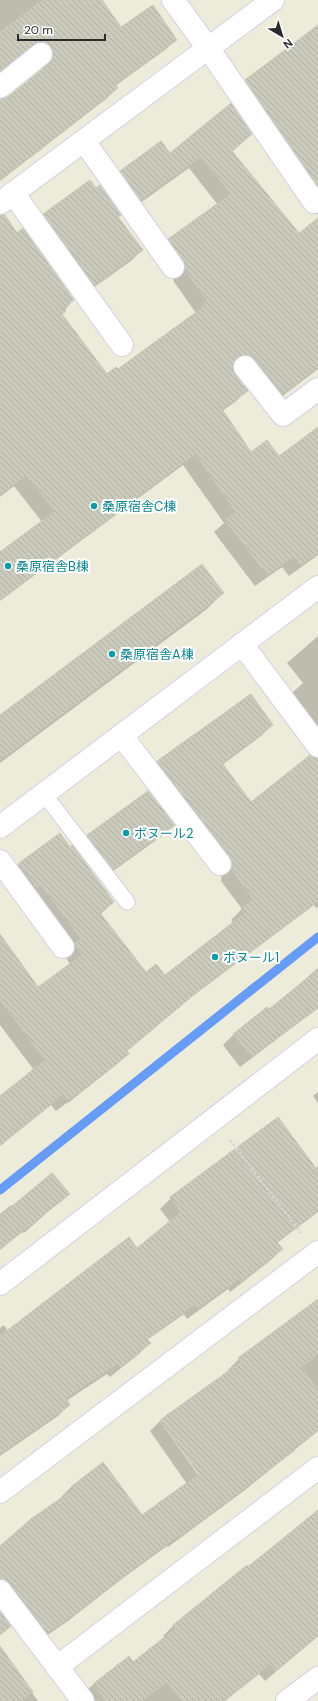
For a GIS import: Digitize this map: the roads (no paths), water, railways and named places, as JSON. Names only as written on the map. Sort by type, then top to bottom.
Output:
[{"type":"street","points":[[173,0],[208,48],[314,202]]},
{"type":"street","points":[[122,345],[6,198],[273,0]]},
{"type":"street","points":[[0,87],[41,54]]},
{"type":"street","points":[[84,141],[173,267]]},
{"type":"street","points":[[245,367],[283,415],[318,389]]},
{"type":"street","points":[[0,827],[318,588]]},
{"type":"street","points":[[242,644],[318,746]]},
{"type":"street","points":[[122,735],[220,864]]},
{"type":"street","points":[[0,861],[63,947]]},
{"type":"street","points":[[0,1284],[318,1039]]},
{"type":"street","points":[[0,1492],[317,1253]]},
{"type":"street","points":[[57,1667],[318,1468]]},
{"type":"street","points":[[0,1591],[83,1701]]},
{"type":"street","points":[[287,1701],[314,1690]]},
{"type":"lane","points":[[44,794],[127,902]]},
{"type":"waterway","points":[[0,1190],[318,937]]},
{"type":"place","name":"桑原宿舎C棟","points":[[94,506]]},
{"type":"place","name":"桑原宿舎B棟","points":[[8,566]]},
{"type":"place","name":"桑原宿舎A棟","points":[[112,654]]},
{"type":"place","name":"ボヌール2","points":[[126,833]]},
{"type":"place","name":"ボヌール1","points":[[215,957]]}]
